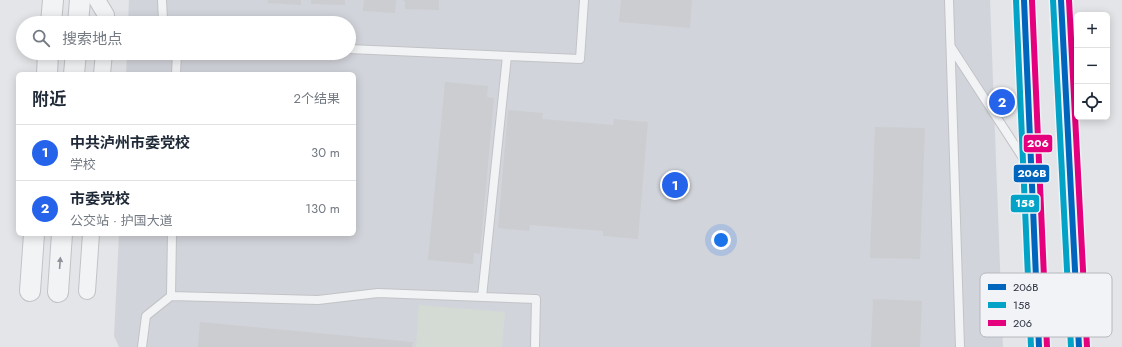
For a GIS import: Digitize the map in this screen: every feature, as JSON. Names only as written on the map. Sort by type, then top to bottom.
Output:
[{"type":"main road","points":[[1024,0],[1036,273]]},
{"type":"main road","points":[[1061,0],[1075,273]]},
{"type":"main road","points":[[1039,337],[1040,347]]},
{"type":"main road","points":[[1078,337],[1079,347]]},
{"type":"street","points":[[52,16],[53,0]]},
{"type":"street","points":[[79,16],[80,0]]},
{"type":"street","points":[[98,0],[106,16]]},
{"type":"street","points":[[47,72],[48,60]]},
{"type":"street","points":[[74,72],[75,60]]},
{"type":"street","points":[[102,72],[103,60]]},
{"type":"street","points":[[30,291],[34,236]]},
{"type":"street","points":[[58,292],[62,236]]},
{"type":"street","points":[[87,291],[91,236]]},
{"type":"lane","points":[[162,0],[163,16]]},
{"type":"lane","points":[[356,49],[580,59],[584,0]]},
{"type":"lane","points":[[949,0],[960,347]]},
{"type":"lane","points":[[950,47],[1031,170]]},
{"type":"lane","points":[[482,297],[507,56]]},
{"type":"lane","points":[[176,72],[177,60]]},
{"type":"lane","points":[[171,296],[172,236]]},
{"type":"lane","points":[[142,347],[146,316],[171,296],[318,300],[378,294],[536,300],[535,347]]},
{"type":"shaded area","points":[[129,0],[990,0],[1000,273],[980,273],[980,337],[1003,337],[1003,347],[119,347],[114,336],[119,236],[356,236],[356,72],[126,72],[127,60],[356,60],[356,16],[128,16]]},
{"type":"shaded area","points":[[419,305],[505,312],[502,347],[416,347]]},
{"type":"building","points":[[268,0],[301,0],[301,5],[268,3]]},
{"type":"building","points":[[311,0],[345,0],[345,5],[311,4]]},
{"type":"building","points":[[364,0],[396,0],[395,13],[363,11]]},
{"type":"building","points":[[401,0],[439,0],[439,10],[405,9],[405,1]]},
{"type":"building","points":[[621,0],[692,0],[690,28],[619,22]]},
{"type":"building","points":[[445,82],[488,86],[487,97],[494,98],[480,254],[474,253],[473,264],[428,260]]},
{"type":"building","points":[[508,110],[543,113],[542,119],[613,125],[614,119],[648,122],[638,239],[603,236],[603,231],[530,225],[529,231],[498,228]]},
{"type":"building","points":[[875,127],[925,128],[920,259],[870,258]]},
{"type":"building","points":[[873,299],[922,301],[920,347],[871,347]]},
{"type":"building","points":[[200,322],[413,342],[412,347],[198,347]]},
{"type":"transit line","name":"158","points":[[1016,0],[1028,273]]},
{"type":"transit line","name":"206B","points":[[1024,0],[1036,273]]},
{"type":"transit line","name":"206","points":[[1032,0],[1044,273]]},
{"type":"transit line","name":"158","points":[[1053,0],[1067,273]]},
{"type":"transit line","name":"206B","points":[[1061,0],[1075,273]]},
{"type":"transit line","name":"206","points":[[1069,0],[1083,273]]},
{"type":"transit line","name":"158","points":[[1031,337],[1031,347]]},
{"type":"transit line","name":"206B","points":[[1039,337],[1039,347]]},
{"type":"transit line","name":"206","points":[[1047,337],[1047,347]]},
{"type":"transit line","name":"158","points":[[1070,337],[1071,347]]},
{"type":"transit line","name":"206B","points":[[1078,337],[1079,347]]},
{"type":"transit line","name":"206","points":[[1086,337],[1087,347]]},
{"type":"place","name":"市委党校","points":[[1002,102]]},
{"type":"place","name":"中共泸州市委党校","points":[[675,185]]}]
